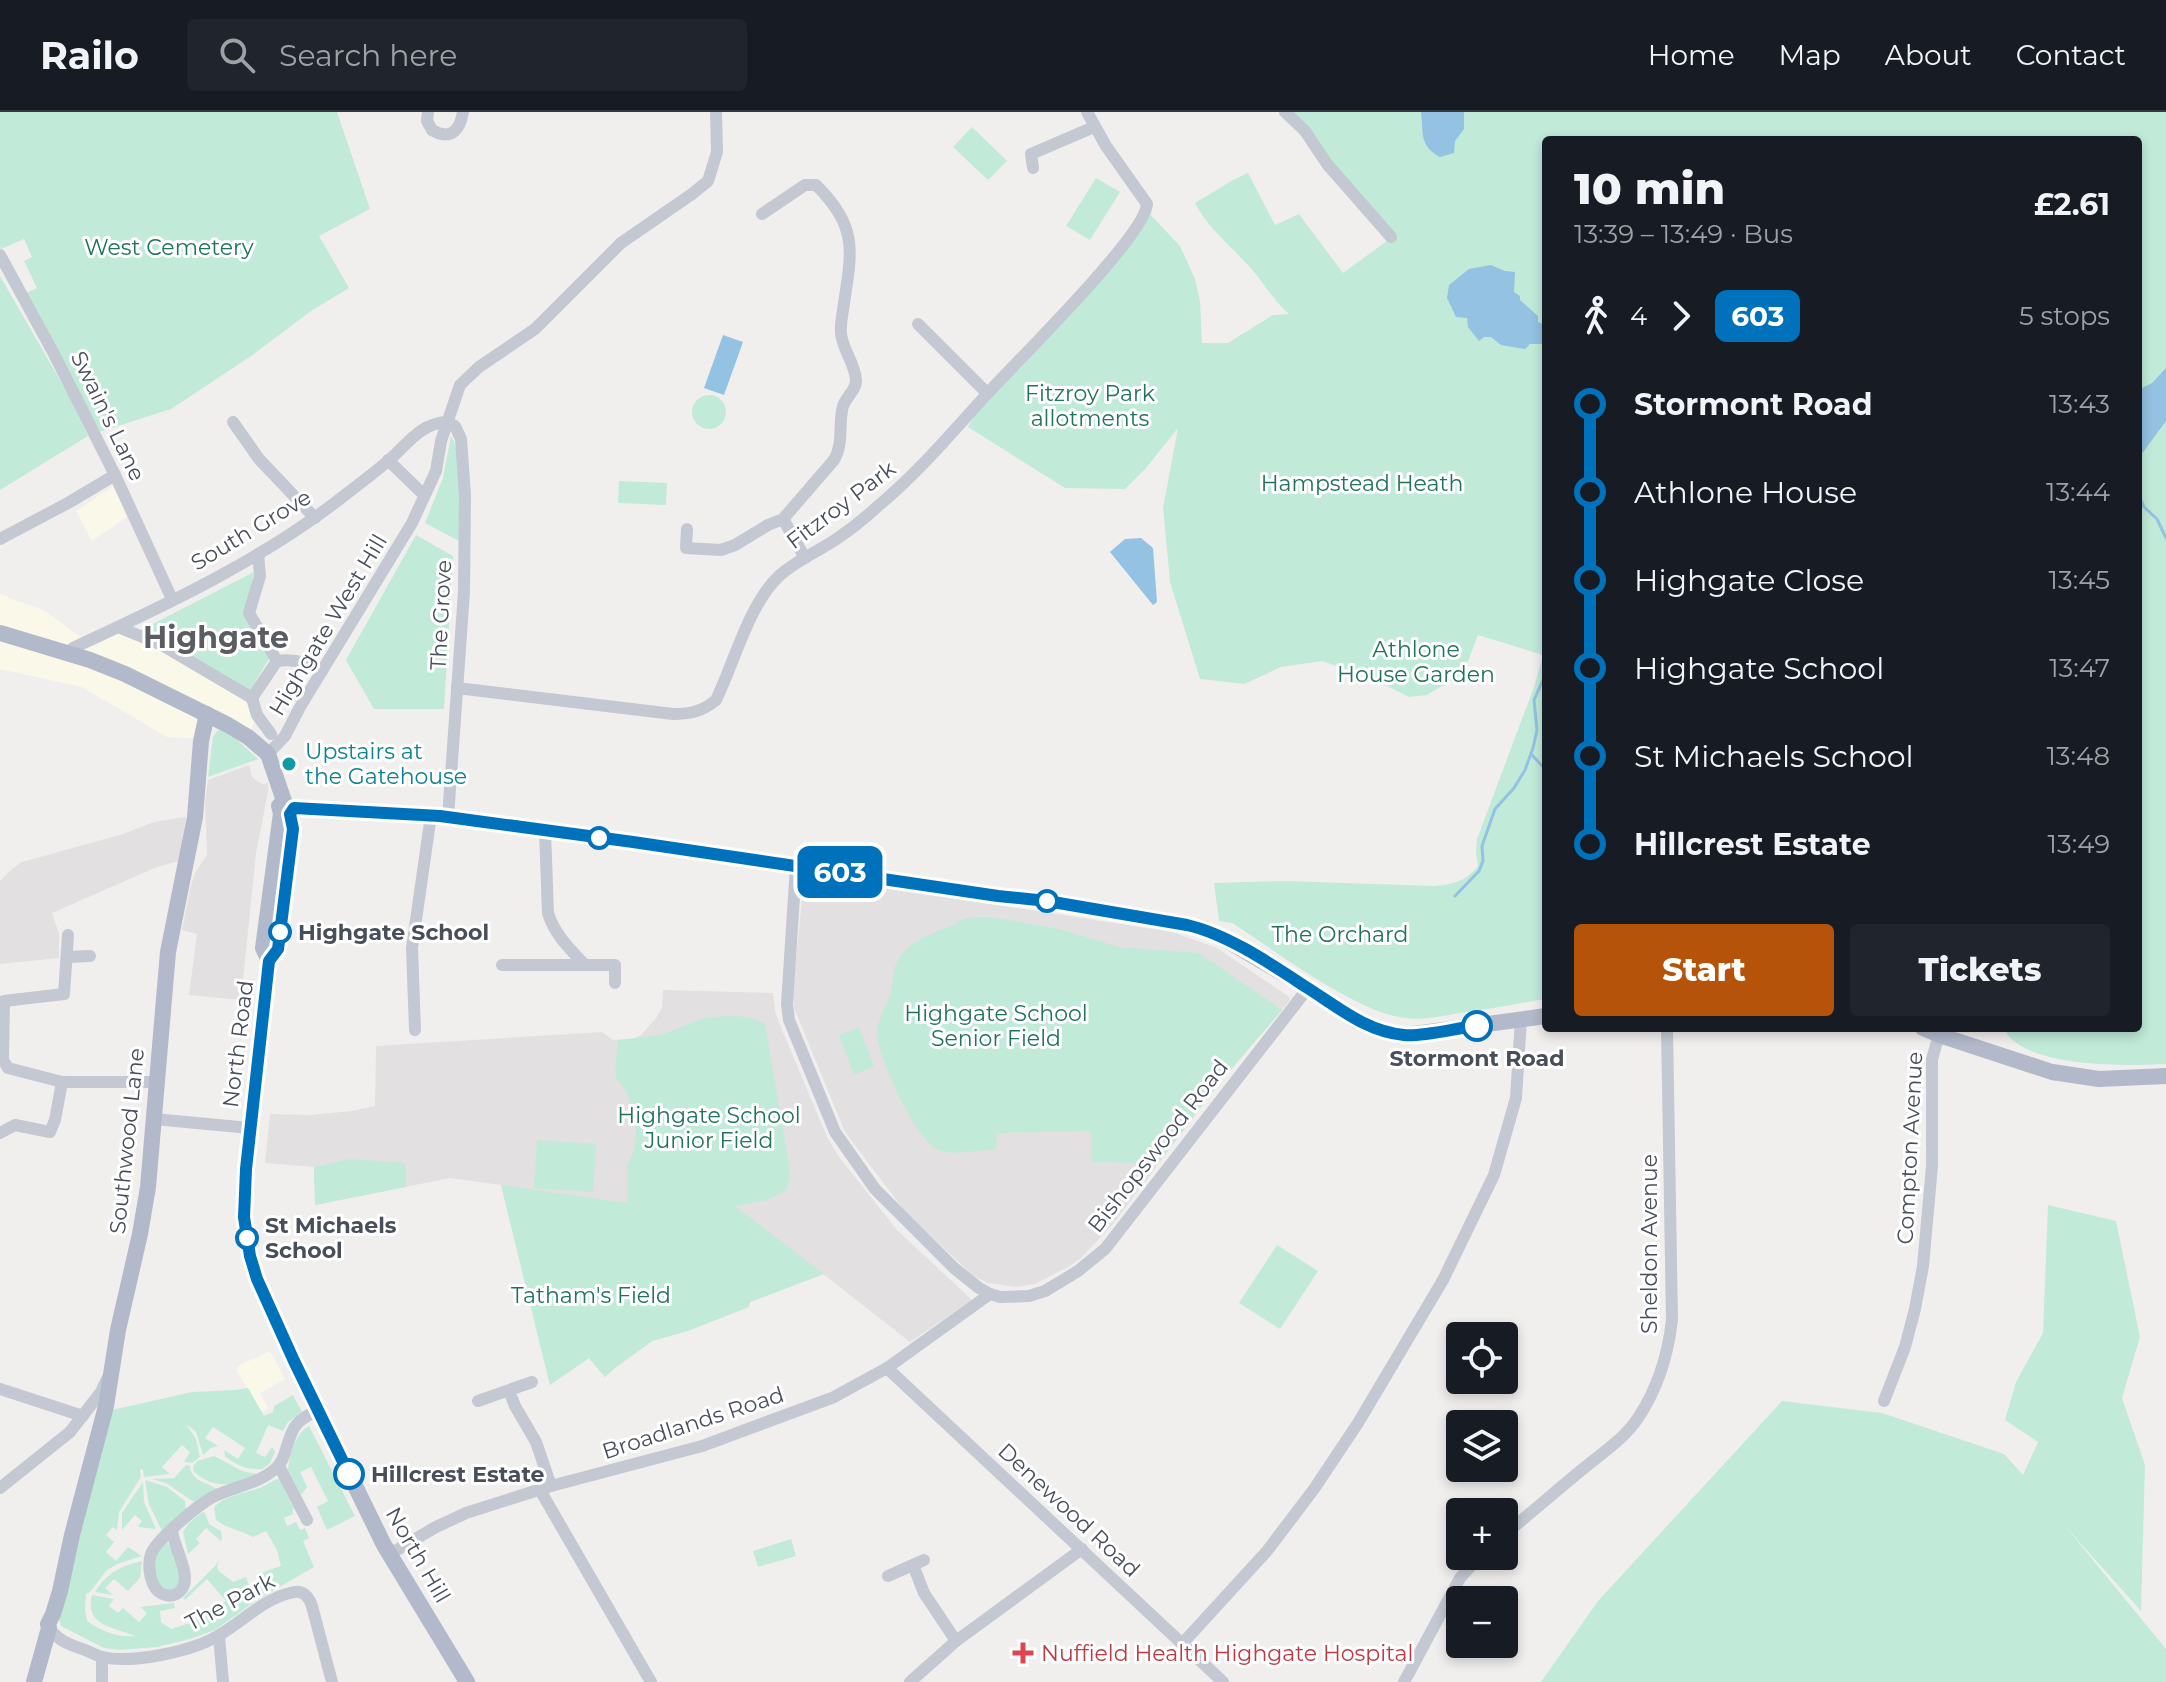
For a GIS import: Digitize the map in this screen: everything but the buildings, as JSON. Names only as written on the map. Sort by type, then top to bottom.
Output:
[{"type":"main road","points":[[0,633],[90,660],[149,685],[248,737],[268,754]]},
{"type":"main road","name":"Southwood Lane","points":[[34,1682],[104,1414],[140,1234],[148,1187],[168,952],[195,817],[201,741],[207,714]]},
{"type":"main road","name":"North Road","points":[[268,754],[293,829],[278,949],[269,961],[250,1128],[244,1217],[257,1279],[294,1361]]},
{"type":"main road","points":[[287,809],[440,816],[1047,901],[1187,925],[1205,929],[1233,944],[1357,1021],[1383,1031],[1407,1035],[1542,1016]]},
{"type":"main road","points":[[1931,1032],[2052,1072],[2099,1079],[2166,1076]]},
{"type":"main road","name":"North Hill","points":[[294,1361],[390,1554],[467,1682]]},
{"type":"street","points":[[428,112],[427,121],[432,130],[446,135],[459,127],[463,112]]},
{"type":"street","name":"Highgate West Hill","points":[[268,754],[285,736],[412,523],[436,471],[447,422],[460,385],[468,376],[535,329],[621,243],[708,181],[717,152],[716,112]]},
{"type":"street","name":"Fitzroy Park","points":[[457,688],[673,714],[696,712],[716,700],[750,619],[779,576],[837,539],[911,478],[1078,298],[1147,211],[1141,194],[1094,127],[1087,112]]},
{"type":"street","points":[[1285,112],[1305,131],[1327,164],[1391,237]]},
{"type":"street","points":[[1033,168],[1031,154],[1094,127]]},
{"type":"street","points":[[687,529],[686,548],[721,550],[783,519],[839,451],[843,408],[857,382],[841,334],[851,252],[848,234],[839,213],[829,197],[816,185],[805,185],[762,214]]},
{"type":"street","name":"Swain's Lane","points":[[0,255],[115,475],[172,599]]},
{"type":"street","points":[[918,324],[987,393]]},
{"type":"street","points":[[233,422],[259,459],[315,518]]},
{"type":"street","name":"South Grove","points":[[70,654],[73,648],[258,554],[315,518],[413,436],[435,422],[447,422]]},
{"type":"street","name":"The Grove","points":[[415,1030],[412,948],[440,816],[457,688],[465,553],[461,439],[455,426],[447,422]]},
{"type":"street","points":[[388,460],[424,495]]},
{"type":"street","points":[[0,539],[115,475]]},
{"type":"street","points":[[783,519],[805,558]]},
{"type":"street","points":[[258,554],[260,576],[249,613],[277,661]]},
{"type":"street","points":[[118,627],[162,645],[252,698],[257,715],[271,734]]},
{"type":"street","points":[[90,660],[105,633]]},
{"type":"street","points":[[252,698],[277,661],[302,661],[322,671]]},
{"type":"street","points":[[545,831],[550,922],[585,965]]},
{"type":"street","points":[[796,866],[787,1014],[828,1118],[847,1152],[891,1208],[954,1268],[990,1294]]},
{"type":"street","points":[[63,1008],[68,935]]},
{"type":"street","points":[[67,957],[90,956]]},
{"type":"street","points":[[502,965],[615,965],[615,983]]},
{"type":"street","name":"Bishopswood Road","points":[[990,1294],[1013,1298],[1045,1291],[1078,1271],[1105,1249],[1308,988]]},
{"type":"street","points":[[64,994],[2,1001],[4,1068],[62,1082],[156,1082]]},
{"type":"street","points":[[1182,1644],[1267,1551],[1314,1489],[1358,1423],[1443,1280],[1494,1175],[1516,1098],[1521,1019]]},
{"type":"street","name":"Sheldon Avenue","points":[[1518,1523],[1604,1452],[1637,1420],[1663,1366],[1672,1320],[1667,1032]]},
{"type":"street","name":"Compton Avenue","points":[[1884,1401],[1905,1347],[1923,1266],[1932,1166],[1931,1032]]},
{"type":"street","points":[[0,1133],[15,1125],[50,1132],[62,1082]]},
{"type":"street","points":[[154,1119],[250,1128]]},
{"type":"street","name":"Broadlands Road","points":[[390,1554],[466,1513],[735,1435],[834,1397],[887,1368],[990,1294]]},
{"type":"street","name":"Denewood Road","points":[[887,1368],[1223,1682]]},
{"type":"street","points":[[0,1488],[70,1432],[101,1392],[111,1369]]},
{"type":"street","points":[[478,1401],[532,1382]]},
{"type":"street","points":[[0,1389],[83,1416]]},
{"type":"street","points":[[509,1391],[536,1442],[546,1488],[651,1682]]},
{"type":"street","points":[[172,1530],[185,1576],[183,1588],[168,1596],[154,1588],[149,1571],[152,1552],[172,1530],[206,1501],[255,1482],[279,1466],[297,1424],[317,1410]]},
{"type":"street","points":[[279,1466],[307,1520]]},
{"type":"street","points":[[910,1682],[956,1641],[1082,1549]]},
{"type":"street","points":[[888,1576],[918,1562],[924,1593],[956,1641]]},
{"type":"street","points":[[1404,1682],[1467,1570]]},
{"type":"street","name":"The Park","points":[[51,1621],[55,1637],[102,1657],[157,1655],[219,1636],[260,1607],[290,1592],[303,1592],[312,1606],[332,1682]]},
{"type":"street","points":[[219,1636],[223,1682]]},
{"type":"street","points":[[102,1657],[102,1682]]},
{"type":"shaded area","points":[[113,486],[127,517],[92,541],[76,511]]},
{"type":"shaded area","points":[[0,594],[45,611],[86,641],[118,627],[247,697],[257,715],[248,737],[207,715],[202,739],[167,737],[82,687],[0,669]]},
{"type":"shaded area","name":"Highgate School","points":[[249,765],[252,777],[263,784],[268,783],[268,792],[256,853],[241,1000],[189,995],[197,934],[182,930],[195,873],[207,855],[205,802],[208,780]]},
{"type":"shaded area","points":[[186,817],[179,861],[157,867],[52,913],[59,934],[59,958],[0,964],[0,881],[12,869],[22,862],[123,834],[154,822]]},
{"type":"shaded area","points":[[804,878],[836,880],[1172,932],[1217,948],[1290,1000],[1221,1081],[1113,1224],[1081,1258],[1035,1284],[1016,1287],[988,1283],[972,1275],[904,1210],[845,1132],[794,1008]]},
{"type":"shaded area","points":[[663,990],[773,993],[780,1025],[828,1139],[839,1157],[897,1230],[972,1300],[910,1342],[823,1274],[655,1339],[605,1377],[589,1358],[550,1385],[501,1185],[450,1178],[315,1205],[314,1167],[265,1163],[270,1114],[310,1115],[375,1106],[376,1046],[602,1032],[613,1040],[633,1039],[641,1035],[656,1018],[662,1008]]},
{"type":"shaded area","points":[[270,1351],[285,1379],[260,1393],[268,1408],[261,1412],[237,1371],[238,1366]]},
{"type":"green space","name":"West Cemetery","points":[[0,112],[337,112],[370,209],[319,236],[349,288],[171,409],[99,432],[26,293],[37,288],[24,261],[32,257],[24,239],[0,247]]},
{"type":"green space","name":"Hampstead Heath","points":[[1285,112],[2166,112],[2166,1064],[2102,1064],[2053,1058],[2014,1041],[2006,1032],[2142,1032],[2142,136],[1542,136],[1542,655],[1478,635],[1463,674],[1427,695],[1409,697],[1371,678],[1322,661],[1281,667],[1244,684],[1200,679],[1170,582],[1163,508],[1178,428],[1125,489],[1065,488],[968,427],[987,393],[1147,211],[1180,246],[1195,279],[1200,301],[1202,343],[1228,343],[1273,315],[1289,314],[1211,226],[1195,203],[1233,180],[1248,173],[1275,225],[1299,214],[1343,273],[1391,238]]},
{"type":"green space","points":[[972,127],[1007,161],[988,180],[953,147]]},
{"type":"green space","points":[[1096,178],[1120,192],[1090,240],[1066,226]]},
{"type":"green space","points":[[0,276],[68,394],[88,436],[0,490]]},
{"type":"green space","points":[[709,395],[721,400],[726,412],[721,424],[709,429],[697,424],[692,412],[697,400]]},
{"type":"green space","points":[[451,436],[458,457],[459,541],[425,523],[443,478]]},
{"type":"green space","points":[[619,481],[667,483],[666,505],[618,503]]},
{"type":"green space","points":[[416,535],[453,556],[444,709],[374,709],[346,660]]},
{"type":"green space","points":[[254,572],[245,614],[270,657],[249,692],[139,631]]},
{"type":"green space","name":"Hampstead Heath","points":[[1542,659],[1542,1000],[1436,1017],[1405,1018],[1363,1005],[1316,979],[1232,923],[1219,921],[1214,883],[1284,881],[1435,886],[1454,883],[1469,875],[1478,866],[1477,839]]},
{"type":"green space","points":[[222,730],[258,759],[208,777],[213,737]]},
{"type":"green space","name":"Highgate School Senior Field","points":[[972,917],[990,917],[1059,929],[1119,947],[1199,953],[1282,1010],[1221,1081],[1158,1163],[1091,1162],[1091,1131],[997,1133],[996,1149],[957,1153],[941,1151],[917,1128],[898,1095],[879,1044],[877,1028],[891,992],[895,966],[903,953],[922,938]]},
{"type":"green space","points":[[747,1017],[765,1024],[790,1179],[785,1191],[767,1200],[735,1206],[824,1274],[750,1302],[749,1307],[688,1331],[652,1341],[605,1377],[589,1358],[550,1385],[501,1185],[627,1203],[627,1166],[634,1151],[636,1135],[627,1092],[617,1080],[615,1072],[618,1040],[661,1035],[704,1018]]},
{"type":"green space","points":[[859,1028],[874,1066],[854,1075],[839,1035]]},
{"type":"green space","points":[[537,1140],[596,1144],[593,1192],[534,1188]]},
{"type":"green space","points":[[350,1159],[406,1163],[406,1187],[315,1205],[314,1167]]},
{"type":"green space","points":[[2048,1205],[2116,1221],[2140,1337],[2122,1398],[2145,1465],[2141,1611],[2065,1526],[2166,1649],[2166,1682],[1541,1682],[1598,1601],[1782,1401],[1882,1413],[2004,1454],[2023,1475],[2038,1442],[2005,1420],[2016,1382],[2043,1333]]},
{"type":"green space","points":[[1277,1245],[1318,1271],[1280,1329],[1239,1303]]},
{"type":"green space","points":[[248,1388],[264,1416],[293,1395],[302,1412],[288,1422],[283,1431],[268,1425],[256,1453],[265,1457],[272,1447],[275,1452],[270,1463],[263,1469],[257,1469],[234,1462],[225,1456],[224,1450],[238,1459],[245,1448],[213,1427],[205,1438],[218,1446],[203,1455],[196,1432],[186,1424],[196,1439],[200,1457],[192,1463],[184,1462],[190,1452],[182,1445],[162,1467],[170,1474],[144,1477],[140,1469],[141,1477],[119,1512],[117,1530],[113,1527],[106,1535],[114,1542],[106,1552],[116,1561],[128,1547],[142,1556],[106,1571],[86,1594],[87,1621],[110,1633],[135,1636],[97,1619],[92,1613],[92,1595],[114,1599],[109,1606],[118,1613],[123,1608],[139,1622],[147,1613],[140,1607],[174,1603],[175,1608],[160,1611],[161,1622],[171,1629],[190,1623],[226,1601],[207,1579],[185,1600],[183,1598],[219,1560],[217,1568],[233,1582],[246,1577],[249,1586],[265,1581],[263,1572],[281,1566],[277,1550],[266,1531],[253,1537],[225,1525],[216,1520],[214,1507],[230,1497],[279,1479],[293,1507],[293,1514],[284,1518],[287,1526],[296,1522],[300,1530],[305,1528],[309,1538],[303,1541],[314,1567],[257,1600],[215,1630],[157,1647],[104,1648],[61,1626],[58,1615],[112,1410],[192,1392]]},
{"type":"green space","points":[[309,1426],[355,1516],[327,1530],[317,1507],[328,1501],[311,1467],[300,1472],[307,1487],[301,1495],[288,1470],[297,1439]]},
{"type":"green space","points":[[214,1456],[242,1471],[257,1474],[240,1481],[217,1484],[194,1472],[197,1461]]},
{"type":"green space","points":[[186,1465],[190,1466],[196,1478],[217,1489],[194,1502],[166,1483],[152,1479],[174,1478]]},
{"type":"green space","points":[[145,1480],[167,1487],[185,1501],[186,1509],[162,1531],[149,1504]]},
{"type":"green space","points":[[143,1482],[144,1502],[156,1529],[138,1527],[142,1521],[135,1515],[122,1530],[122,1513]]},
{"type":"green space","points":[[202,1512],[209,1524],[221,1531],[221,1541],[206,1528],[196,1539],[200,1543],[188,1554],[183,1532]]},
{"type":"green space","points":[[166,1539],[179,1564],[181,1584],[172,1592],[158,1585],[154,1566],[155,1556]]},
{"type":"green space","points":[[791,1539],[796,1556],[758,1567],[753,1551]]},
{"type":"green space","points":[[142,1561],[140,1578],[128,1591],[114,1579],[105,1588],[113,1595],[95,1592],[115,1571]]},
{"type":"water","points":[[1421,112],[1464,112],[1464,129],[1455,141],[1454,153],[1440,157],[1428,148],[1423,138]]},
{"type":"water","points":[[1491,265],[1515,272],[1514,292],[1538,316],[1538,322],[1542,324],[1542,344],[1530,344],[1525,349],[1501,345],[1491,337],[1479,341],[1468,327],[1467,318],[1456,317],[1447,298],[1449,285],[1469,269]]},
{"type":"water","points":[[723,335],[743,342],[724,395],[704,388]]},
{"type":"water","points":[[2166,368],[2166,421],[2142,454],[2142,388],[2152,383]]},
{"type":"water","points":[[1141,538],[1153,548],[1157,602],[1153,605],[1110,552],[1125,539]]},
{"type":"waterway","points":[[2142,503],[2157,519],[2166,538]]},
{"type":"waterway","points":[[1455,896],[1479,871],[1483,861],[1482,846],[1495,809],[1525,770],[1537,730],[1534,700],[1542,682]]},
{"type":"waterway","points":[[1532,755],[1542,766]]},
{"type":"bus line","name":"603","points":[[349,1474],[257,1279],[244,1217],[250,1128],[269,961],[278,949],[293,829],[290,814],[294,808],[448,817],[1047,901],[1187,925],[1205,929],[1233,944],[1357,1021],[1383,1031],[1407,1035],[1477,1026]]},
{"type":"place","name":"Upstairs at the Gatehouse","points":[[289,764]]},
{"type":"place","name":"Highgate School","points":[[280,932]]},
{"type":"place","name":"Stormont Road","points":[[1477,1026]]},
{"type":"place","name":"St Michaels School","points":[[247,1238]]},
{"type":"place","name":"Hillcrest Estate","points":[[349,1474]]},
{"type":"place","name":"Nuffield Health Highgate Hospital","points":[[1023,1653]]},
{"type":"district","name":"Highgate","points":[[216,637]]},
{"type":"park label","name":"Fitzroy Park allotments","points":[[1090,406]]},
{"type":"park label","name":"Athlone House Garden","points":[[1416,662]]},
{"type":"park label","name":"The Orchard","points":[[1340,934]]},
{"type":"park label","name":"Highgate School Junior Field","points":[[709,1128]]},
{"type":"park label","name":"Tatham's Field","points":[[591,1295]]}]
